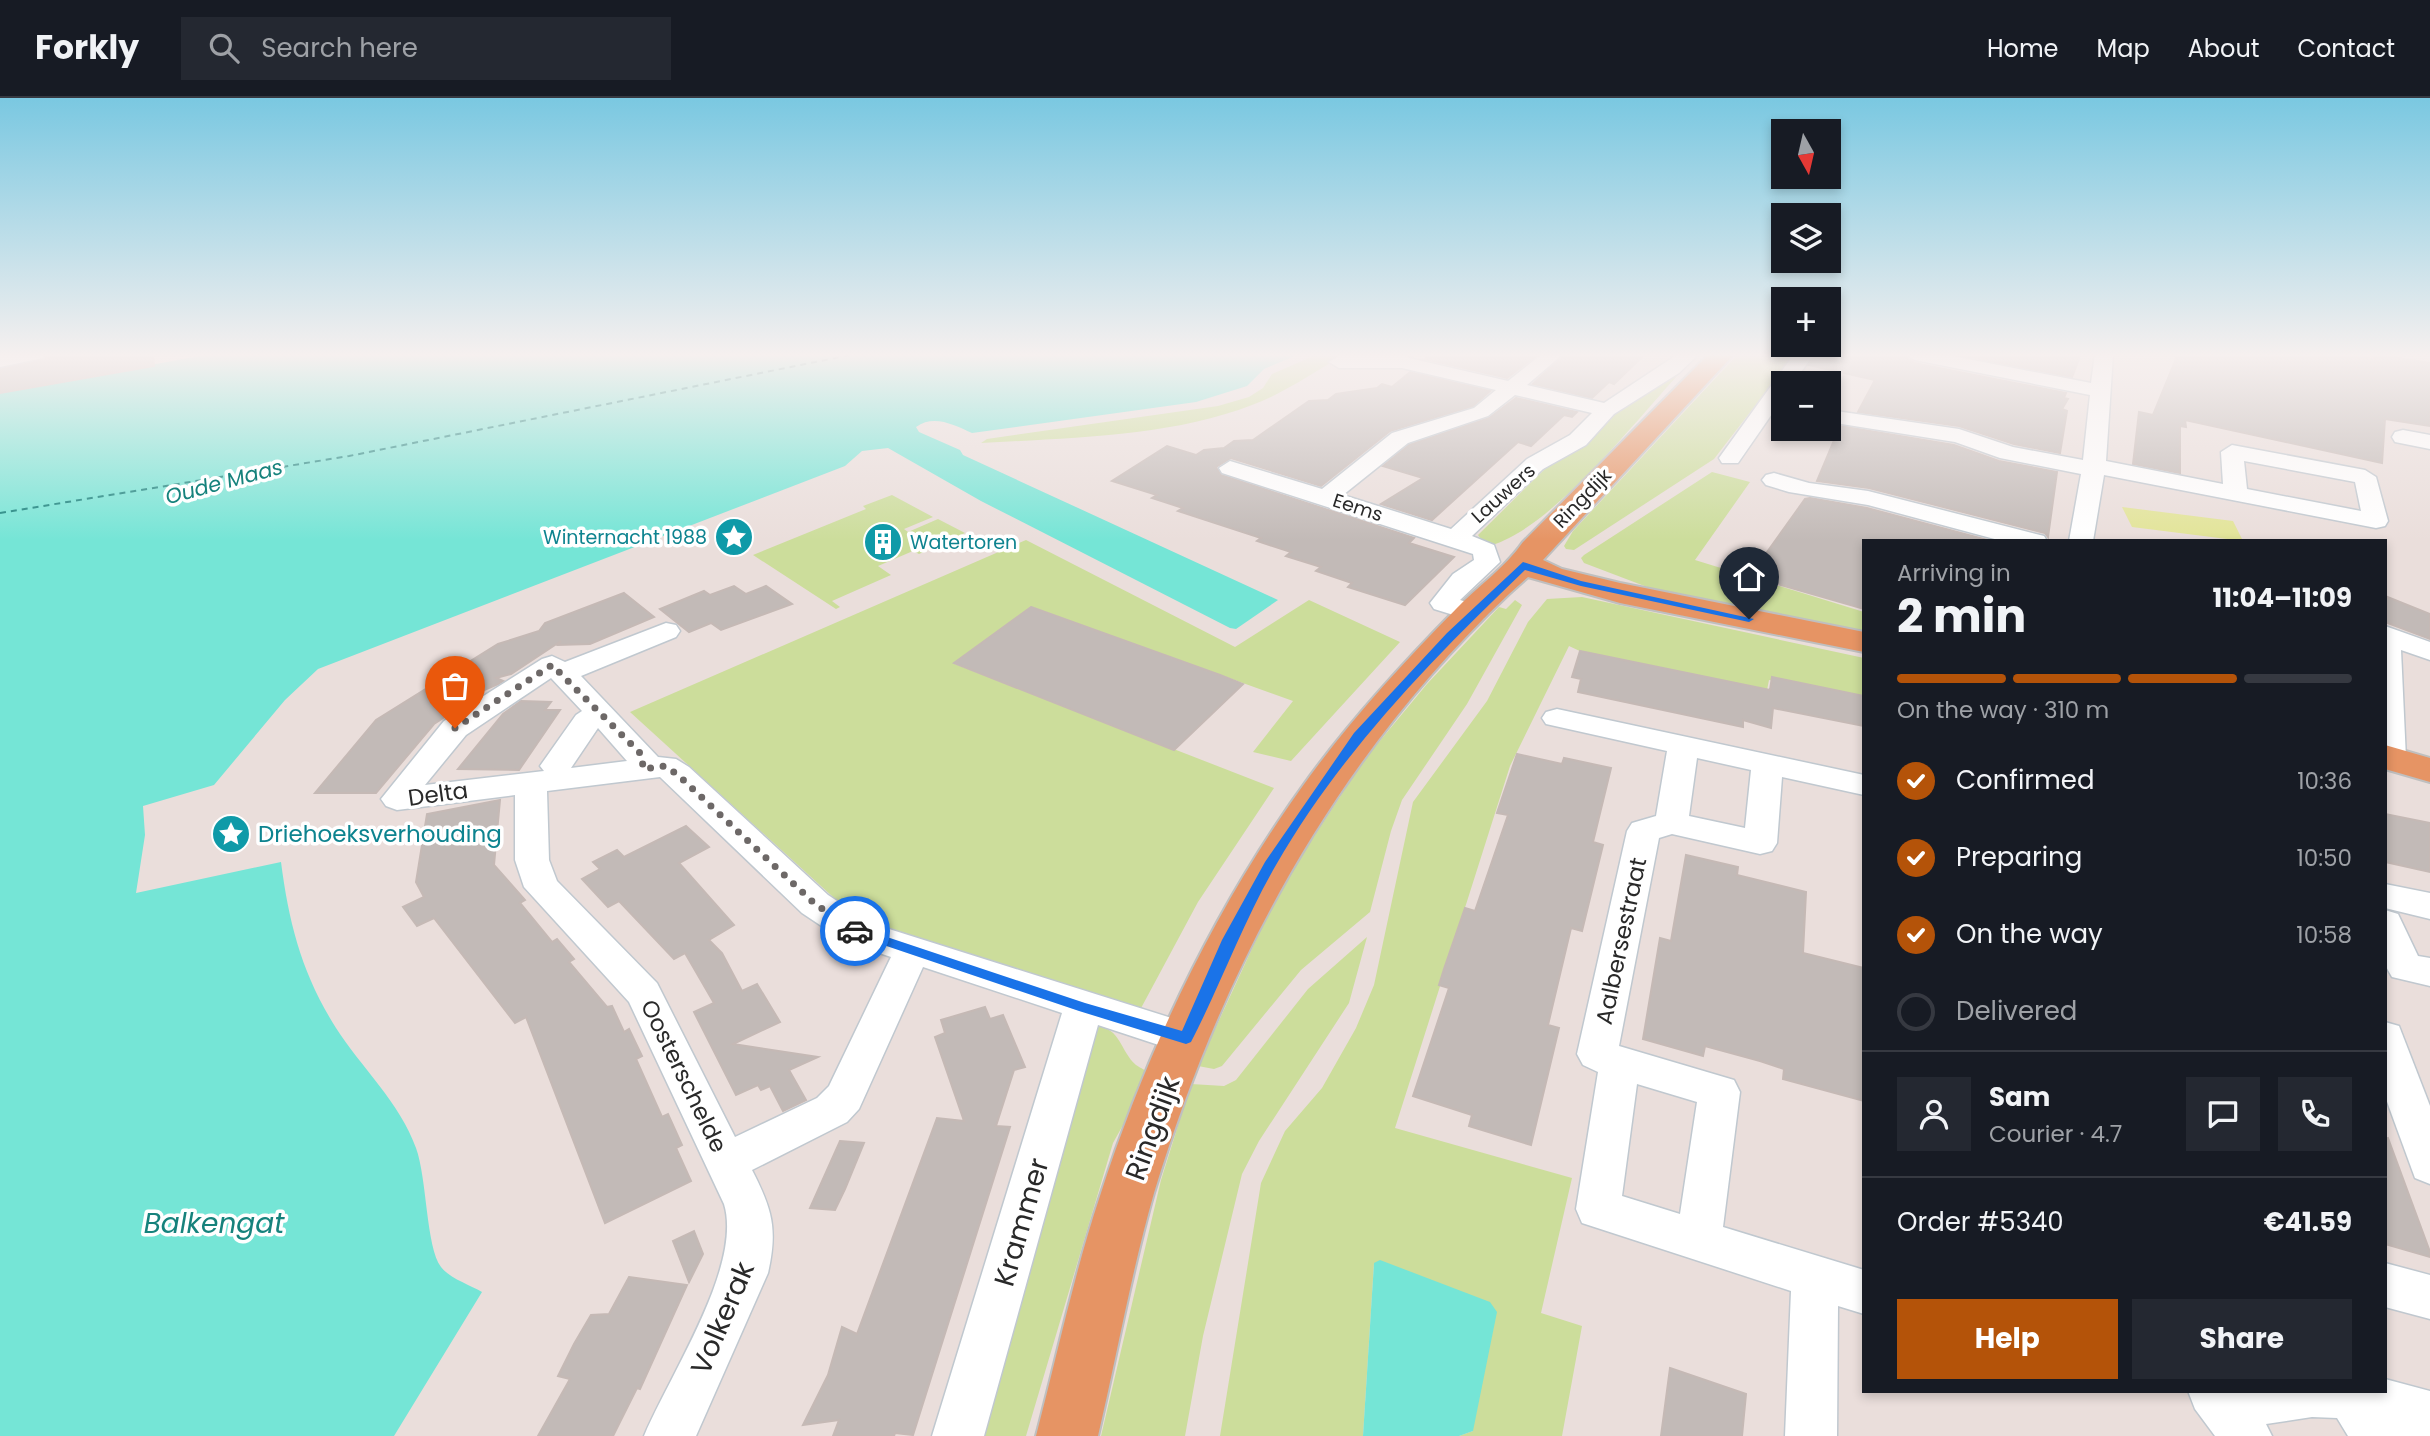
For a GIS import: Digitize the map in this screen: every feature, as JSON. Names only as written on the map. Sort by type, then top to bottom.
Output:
[{"type":"main road","name":"Ringdijk","points":[[1067,1436],[1127,1195],[1186,1038],[1229,940],[1278,852],[1358,735],[1473,613],[1506,557],[1534,549],[1662,416]]},
{"type":"main road","points":[[1506,557],[1551,576],[1620,593],[1862,642]]},
{"type":"main road","points":[[2388,758],[2430,770]]},
{"type":"street","points":[[1326,497],[1401,438],[1467,416]]},
{"type":"street","name":"Lauwers","points":[[1455,538],[1535,464],[1578,440],[1601,416]]},
{"type":"street","points":[[1730,458],[1760,416]]},
{"type":"street","points":[[2081,539],[2093,467],[2097,416]]},
{"type":"street","points":[[1841,418],[1959,436],[2008,453],[2093,467],[2235,482],[2376,521],[2365,477],[2232,452],[2235,482]]},
{"type":"street","points":[[2403,437],[2430,442]]},
{"type":"street","name":"Eems","points":[[1230,468],[1455,538],[1506,557]]},
{"type":"street","points":[[1774,480],[1805,491],[1847,494],[1942,515],[1978,529],[2026,539]]},
{"type":"street","name":"Delta","points":[[666,631],[562,673],[552,665],[455,728],[397,799],[544,774],[665,766],[827,913],[857,932],[1083,1008],[1186,1038]]},
{"type":"street","points":[[2387,634],[2430,652]]},
{"type":"street","points":[[562,673],[642,755],[643,769]]},
{"type":"street","points":[[2387,696],[2388,758]]},
{"type":"street","points":[[544,774],[587,721],[602,713]]},
{"type":"street","points":[[1557,718],[1862,785]]},
{"type":"street","points":[[1683,746],[1671,823],[1760,843],[1767,764]]},
{"type":"street","name":"Oosterschelde","points":[[544,774],[532,860],[542,887],[645,993],[726,1162]]},
{"type":"street","name":"Aalbersestraat","points":[[1671,823],[1644,831],[1597,1054],[1719,1092],[1699,1239]]},
{"type":"street","points":[[2387,896],[2430,906]]},
{"type":"street","points":[[2387,927],[2407,971]]},
{"type":"street","points":[[726,1162],[832,1110],[844,1097],[893,986],[912,951]]},
{"type":"street","name":"Krammer","points":[[958,1436],[1083,1008]]},
{"type":"street","points":[[2387,1043],[2430,1165]]},
{"type":"street","points":[[1620,1063],[1598,1209],[1862,1291]]},
{"type":"street","name":"Volkerak","points":[[670,1436],[745,1273],[752,1246],[753,1219],[726,1162]]},
{"type":"street","points":[[1811,1436],[1815,1276]]},
{"type":"street","points":[[2387,1286],[2430,1297]]},
{"type":"street","points":[[2228,1411],[2308,1393]]},
{"type":"street","points":[[2331,1393],[2350,1394],[2430,1416]]},
{"type":"street","points":[[2350,1394],[2378,1436]]},
{"type":"green space","points":[[1145,416],[1218,416],[1153,430],[1118,434],[981,443],[987,439]]},
{"type":"green space","points":[[1611,416],[1641,416],[1590,472],[1540,518],[1515,535],[1492,545],[1483,542],[1478,535],[1555,459],[1574,452]]},
{"type":"green space","points":[[1680,416],[1747,416],[1714,459],[1574,550],[1564,546],[1573,531]]},
{"type":"green space","points":[[1712,472],[1750,482],[1695,560],[1862,611],[1862,632],[1655,590],[1584,563],[1581,558]]},
{"type":"green space","points":[[892,495],[933,517],[904,529],[908,532],[938,519],[965,533],[919,554],[913,551],[878,566],[891,575],[832,601],[840,607],[836,609],[753,555],[866,509],[863,506]]},
{"type":"green space","points":[[2122,507],[2233,521],[2242,539],[2227,539],[2132,527]]},
{"type":"green space","points":[[1026,540],[1235,647],[1309,600],[1400,642],[1291,761],[1253,752],[1293,701],[1032,607],[955,664],[1274,788],[1198,902],[1140,1010],[856,918],[630,712]]},
{"type":"green space","points":[[1582,597],[1862,658],[1862,697],[1769,680],[1767,690],[1584,653],[1569,646],[1510,766],[1395,1128],[1572,1178],[1541,1313],[1582,1326],[1562,1436],[1459,1436],[1473,1431],[1374,1263],[1363,1436],[1220,1436],[1261,1183],[1285,1131],[1322,1088],[1356,1028],[1374,985],[1413,802],[1487,701],[1528,622],[1547,599]]},
{"type":"green space","points":[[1515,600],[1522,605],[1467,704],[1402,800],[1370,912],[1301,970],[1222,1066],[1214,1069],[1198,1066],[1279,890],[1364,760],[1427,684],[1499,607],[1506,609]]},
{"type":"green space","points":[[1367,937],[1349,1003],[1259,1141],[1242,1174],[1203,1336],[1185,1436],[1101,1436],[1161,1180],[1191,1084],[1224,1086],[1236,1080],[1308,989]]},
{"type":"green space","points":[[1096,1026],[1111,1031],[1136,1065],[1152,1073],[1113,1143],[1026,1436],[980,1436]]},
{"type":"water","points":[[0,416],[1092,416],[972,433],[937,421],[916,427],[919,432],[960,450],[963,455],[1278,600],[1236,629],[1230,628],[981,501],[888,448],[862,451],[845,466],[318,669],[285,700],[214,785],[143,806],[145,835],[136,893],[281,862],[293,928],[314,988],[346,1043],[400,1116],[416,1148],[436,1257],[449,1275],[482,1292],[394,1436],[0,1436]]},
{"type":"water","points":[[1380,1260],[1490,1302],[1497,1312],[1473,1431],[1459,1436],[1363,1436],[1374,1263]]},
{"type":"building","points":[[1287,416],[1438,416],[1390,431],[1321,486],[1231,458],[1216,467],[1221,475],[1414,538],[1409,543],[1454,557],[1405,605],[1348,587],[1352,583],[1316,571],[1321,567],[1286,556],[1291,552],[1257,541],[1261,538],[1178,511],[1183,508],[1152,498],[1157,495],[1112,481],[1167,446],[1196,455],[1204,450],[1224,448],[1234,441],[1253,440]]},
{"type":"building","points":[[1562,416],[1531,446],[1518,442],[1432,520],[1381,504],[1423,478],[1383,466],[1409,445],[1489,418]]},
{"type":"building","points":[[1890,416],[2066,416],[2060,453],[2014,444],[1959,426]]},
{"type":"building","points":[[2138,416],[2430,416],[2430,426],[2385,419],[2382,463],[2185,420],[2186,427],[2180,426],[2180,473],[2133,464]]},
{"type":"building","points":[[1841,426],[1954,445],[1999,461],[2057,472],[2048,537],[2045,533],[1869,488],[1817,481],[1834,441],[1841,441]]},
{"type":"building","points":[[1805,499],[1867,508],[1983,539],[1862,539],[1862,608],[1750,576]]},
{"type":"building","points":[[734,586],[746,594],[766,586],[792,604],[721,630],[711,623],[689,632],[660,609],[704,591],[710,595]]},
{"type":"building","points":[[624,593],[654,617],[590,644],[558,645],[561,641],[511,674],[496,678],[503,681],[498,684],[461,700],[471,700],[434,724],[376,793],[315,793],[376,720],[498,644],[539,631],[545,623]]},
{"type":"building","points":[[2387,597],[2430,614],[2430,639],[2387,623]]},
{"type":"building","points":[[1031,607],[1243,684],[1174,750],[954,663]]},
{"type":"building","points":[[1580,651],[1770,690],[1772,677],[1862,696],[1862,726],[1773,708],[1771,728],[1743,720],[1743,727],[1578,692],[1581,679],[1572,677]]},
{"type":"building","points":[[521,701],[551,702],[545,710],[560,710],[519,770],[458,769],[503,714]]},
{"type":"building","points":[[1517,754],[1562,764],[1564,758],[1611,768],[1593,842],[1603,845],[1582,931],[1571,928],[1548,1025],[1559,1028],[1531,1145],[1469,1126],[1472,1115],[1413,1096],[1449,988],[1439,985],[1444,969],[1465,908],[1475,911],[1508,815],[1497,813]]},
{"type":"building","points":[[500,800],[494,865],[525,900],[520,903],[552,942],[557,939],[574,959],[569,962],[607,1007],[612,1006],[624,1032],[629,1029],[642,1056],[636,1059],[662,1117],[668,1114],[682,1145],[676,1148],[691,1181],[605,1223],[526,1017],[515,1023],[434,918],[417,926],[403,907],[424,897],[416,882],[427,814]]},
{"type":"building","points":[[2387,814],[2430,823],[2430,872],[2387,862]]},
{"type":"building","points":[[686,826],[709,847],[679,863],[734,925],[709,940],[722,953],[742,991],[757,984],[780,1022],[733,1044],[818,1057],[789,1070],[806,1100],[783,1111],[770,1086],[761,1090],[758,1085],[736,1095],[694,1012],[714,1003],[685,953],[674,959],[619,901],[608,907],[582,879],[600,869],[593,862],[617,850],[624,857]]},
{"type":"building","points":[[1686,855],[1738,867],[1737,875],[1806,892],[1803,953],[1862,968],[1862,1100],[1783,1079],[1784,1069],[1760,1061],[1705,1046],[1703,1056],[1643,1039],[1660,938],[1671,941]]},
{"type":"building","points":[[985,1007],[990,1019],[1003,1015],[1025,1067],[1014,1070],[996,1126],[1010,1127],[913,1435],[895,1433],[894,1436],[833,1436],[839,1420],[803,1425],[828,1375],[842,1327],[857,1334],[937,1118],[964,1121],[935,1037],[945,1033],[941,1020]]},
{"type":"building","points":[[2387,1138],[2430,1252],[2430,1257],[2387,1245]]},
{"type":"building","points":[[840,1141],[864,1143],[845,1189],[835,1210],[810,1208]]},
{"type":"building","points":[[694,1231],[703,1254],[689,1282],[673,1241]]},
{"type":"building","points":[[629,1277],[687,1285],[640,1389],[637,1388],[613,1436],[538,1436],[570,1379],[558,1376],[574,1344],[591,1315],[609,1314]]},
{"type":"building","points":[[1670,1368],[1746,1394],[1742,1436],[1661,1436]]},
{"type":"ferry route","points":[[0,513],[349,456],[545,416]]},
{"type":"way so far","points":[[455,728],[552,665],[642,755],[643,769],[665,766],[678,775],[815,904],[855,931]]},
{"type":"place","name":"Winternacht 1988","points":[[734,537]]},
{"type":"place","name":"Watertoren","points":[[883,542]]},
{"type":"place","name":"Driehoeksverhouding","points":[[231,834]]},
{"type":"route","points":[[855,931],[1083,1008],[1186,1038],[1229,940],[1271,862],[1358,735],[1451,635],[1526,564],[1551,576],[1749,619]]},
{"type":"water label","name":"Oude Maas","points":[[224,482]]},
{"type":"water label","name":"Balkengat","points":[[214,1223]]}]
